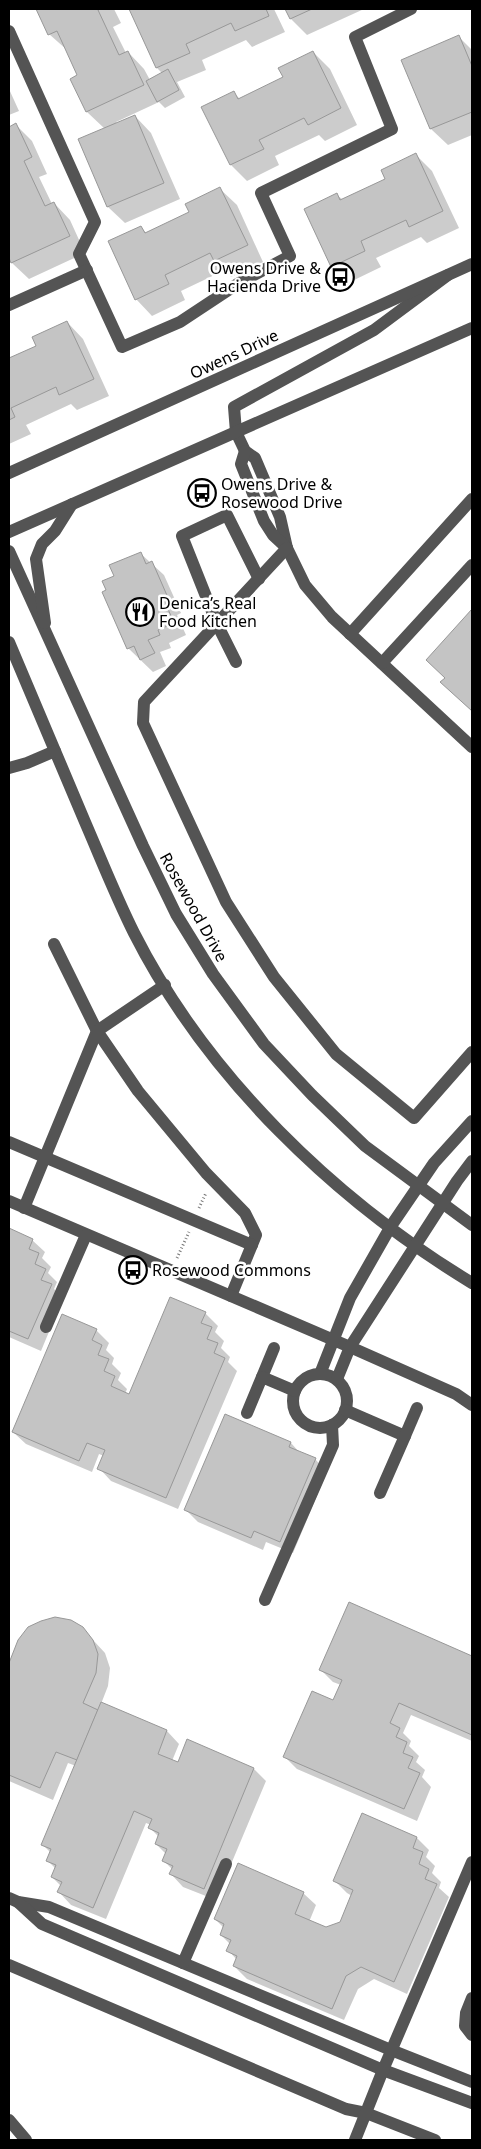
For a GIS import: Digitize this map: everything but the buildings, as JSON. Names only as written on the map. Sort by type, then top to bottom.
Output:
[{"type":"street","points":[[9,31],[95,222],[80,254],[122,347],[180,322],[239,282],[290,256],[261,193],[392,129],[355,37],[411,9]]},
{"type":"street","name":"Owens Drive","points":[[9,472],[472,264]]},
{"type":"street","points":[[9,305],[87,270]]},
{"type":"street","points":[[448,275],[374,330],[234,407],[236,432],[245,451],[256,458],[280,516],[287,548],[300,576],[317,602],[472,746]]},
{"type":"street","points":[[9,532],[472,328]]},
{"type":"street","points":[[350,634],[472,499]]},
{"type":"street","points":[[46,633],[36,559],[42,544],[55,530],[72,504]]},
{"type":"street","points":[[236,662],[217,624],[182,536],[227,515],[259,579]]},
{"type":"street","points":[[287,548],[144,702],[143,723],[226,902],[274,977],[336,1054],[414,1118],[472,1052]]},
{"type":"street","name":"Rosewood Drive","points":[[9,551],[172,906],[213,974],[264,1044],[312,1095],[365,1146],[472,1225]]},
{"type":"street","points":[[382,663],[472,565]]},
{"type":"street","points":[[9,642],[134,934],[175,1003],[232,1078],[277,1130],[364,1206],[472,1283]]},
{"type":"street","points":[[9,768],[55,752]]},
{"type":"street","points":[[54,944],[97,1031],[138,1091],[206,1173],[245,1213],[256,1235],[231,1296]]},
{"type":"street","points":[[24,1208],[97,1031],[165,985]]},
{"type":"street","points":[[320,1374],[335,1341],[339,1323],[350,1298],[390,1226],[434,1163],[472,1121]]},
{"type":"street","points":[[9,1142],[252,1245]]},
{"type":"street","points":[[336,1379],[350,1347],[442,1203],[472,1160]]},
{"type":"street","points":[[9,1202],[350,1347],[456,1394],[472,1405]]},
{"type":"street","points":[[46,1327],[86,1235]]},
{"type":"street","points":[[247,1413],[274,1348]]},
{"type":"street","points":[[320,1374],[326,1374],[336,1379],[344,1388],[347,1399],[346,1410],[340,1419],[332,1425],[318,1428],[304,1423],[296,1415],[293,1406],[295,1391],[298,1386],[305,1378],[320,1374]]},
{"type":"street","points":[[262,1377],[295,1391]]},
{"type":"street","points":[[380,1493],[417,1408]]},
{"type":"street","points":[[346,1410],[405,1436]]},
{"type":"street","points":[[265,1600],[333,1445],[332,1425]]},
{"type":"street","points":[[182,1963],[226,1864]]},
{"type":"street","points":[[355,2140],[382,2070],[471,1871]]},
{"type":"street","points":[[13,1900],[49,1907],[472,2082]]},
{"type":"street","points":[[13,1900],[42,1924],[382,2070],[472,2103]]},
{"type":"street","points":[[9,1965],[346,2109],[366,2113],[435,2140]]},
{"type":"street","points":[[472,1998],[466,2013],[465,2026],[472,2035]]},
{"type":"street","points":[[9,2120],[26,2140]]},
{"type":"place","name":"Owens Drive & Hacienda Drive","points":[[340,277]]},
{"type":"place","name":"Owens Drive & Rosewood Drive","points":[[202,493]]},
{"type":"place","name":"Denica’s Real Food Kitchen","points":[[140,612]]},
{"type":"place","name":"Rosewood Commons","points":[[133,1270]]}]
